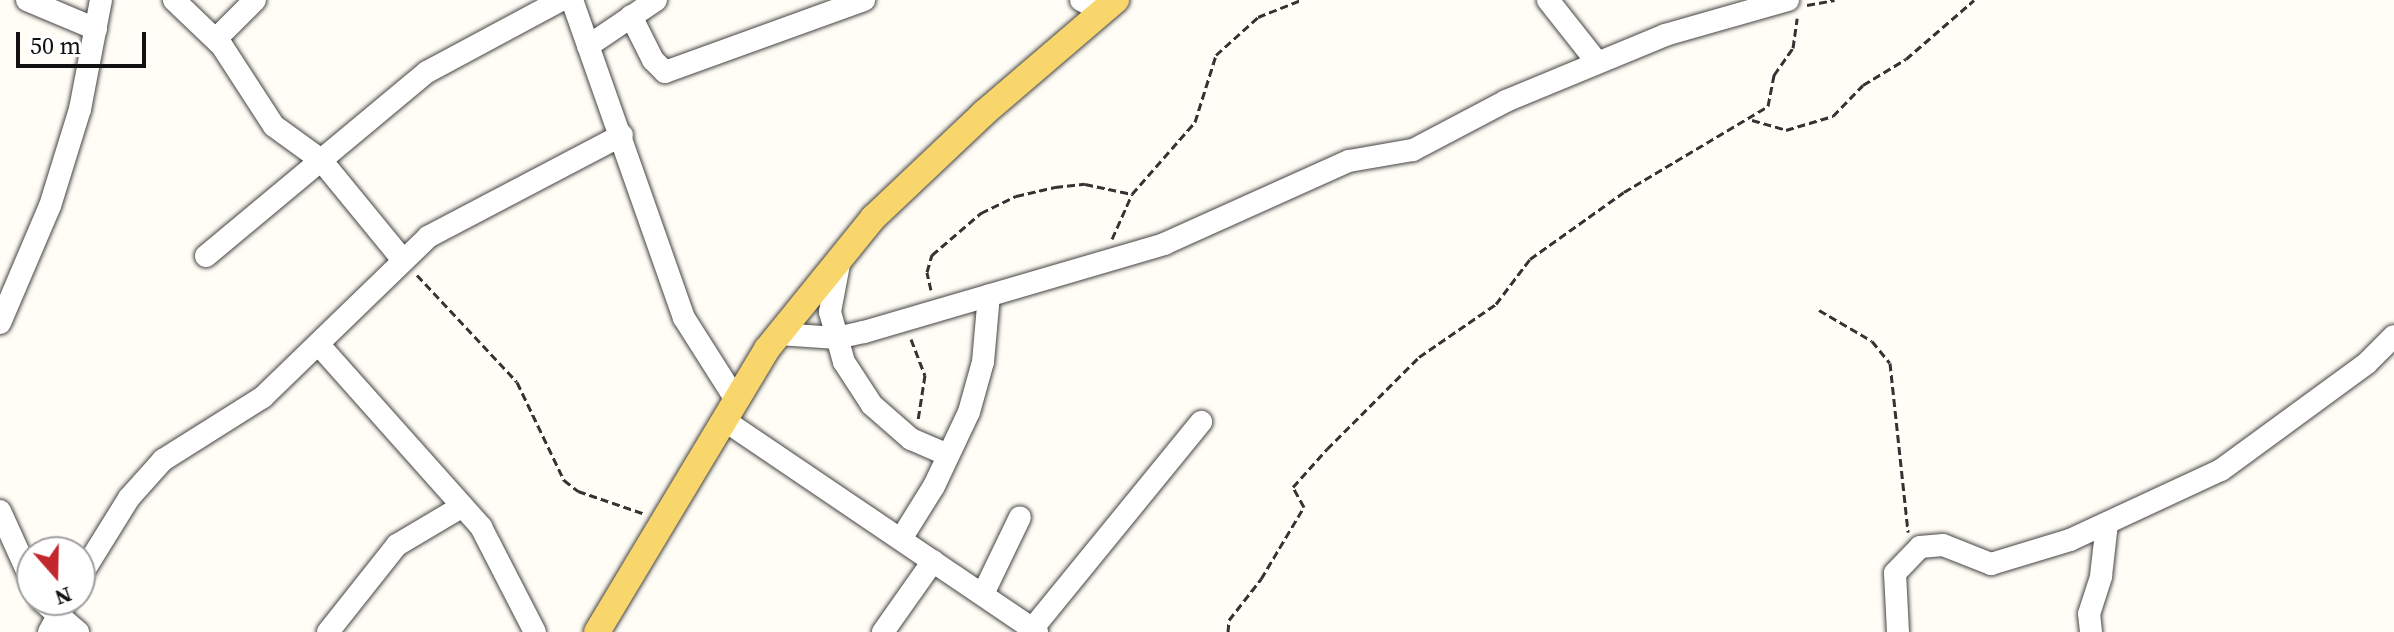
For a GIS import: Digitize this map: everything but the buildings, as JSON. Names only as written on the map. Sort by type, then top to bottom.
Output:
[{"type":"main road","points":[[597,632],[779,334],[873,218],[1100,4]]},
{"type":"street","points":[[27,0],[96,29]]},
{"type":"street","points":[[0,323],[50,206],[80,109],[101,0]]},
{"type":"street","points":[[174,0],[216,39],[274,126],[321,160],[402,259]]},
{"type":"street","points":[[216,39],[255,0]]},
{"type":"street","points":[[206,256],[427,72],[561,0]]},
{"type":"street","points":[[572,0],[684,318],[730,410],[901,539],[1035,630],[1201,422]]},
{"type":"street","points":[[588,46],[656,0]]},
{"type":"street","points":[[631,16],[665,72],[818,8],[864,0]]},
{"type":"street","points":[[1548,0],[1597,62]]},
{"type":"street","points":[[779,334],[837,338],[1164,244],[1349,161],[1413,150],[1449,128],[1665,35],[1792,3]]},
{"type":"street","points":[[96,551],[129,498],[163,460],[263,397],[428,237],[622,135]]},
{"type":"street","points":[[840,258],[831,301],[844,362],[872,405],[911,439],[948,455]]},
{"type":"street","points":[[901,539],[969,412],[983,362],[989,295]]},
{"type":"street","points":[[1898,632],[1893,594],[1895,573],[1906,560],[1930,544],[1991,564],[2016,560],[2107,523],[2221,470],[2367,363],[2394,336]]},
{"type":"street","points":[[319,345],[461,507],[500,559],[535,632]]},
{"type":"street","points":[[328,632],[397,545],[461,507]]},
{"type":"street","points":[[0,511],[16,546]]},
{"type":"street","points":[[983,594],[1020,517]]},
{"type":"street","points":[[2091,632],[2089,614],[2101,576],[2107,523]]},
{"type":"street","points":[[883,632],[933,561]]},
{"type":"street","points":[[58,616],[78,632]]},
{"type":"path","points":[[1104,262],[1132,194],[1189,132],[1223,48],[1258,17],[1301,0]]},
{"type":"path","points":[[1752,120],[1786,130],[1833,116],[1863,85],[1906,59],[1974,0]]},
{"type":"path","points":[[1228,632],[1229,620],[1261,579],[1304,507],[1293,487],[1399,376],[1496,304],[1530,259],[1604,205],[1752,120],[1768,106],[1774,75],[1793,48],[1792,3]]},
{"type":"path","points":[[911,439],[925,394],[909,330],[933,287],[927,272],[932,255],[981,213],[1016,196],[1085,184],[1132,194]]},
{"type":"path","points":[[402,259],[517,382],[564,480],[578,491],[664,520]]},
{"type":"path","points":[[1819,310],[1872,341],[1890,363],[1899,429],[1898,471],[1909,520],[1906,560]]}]
